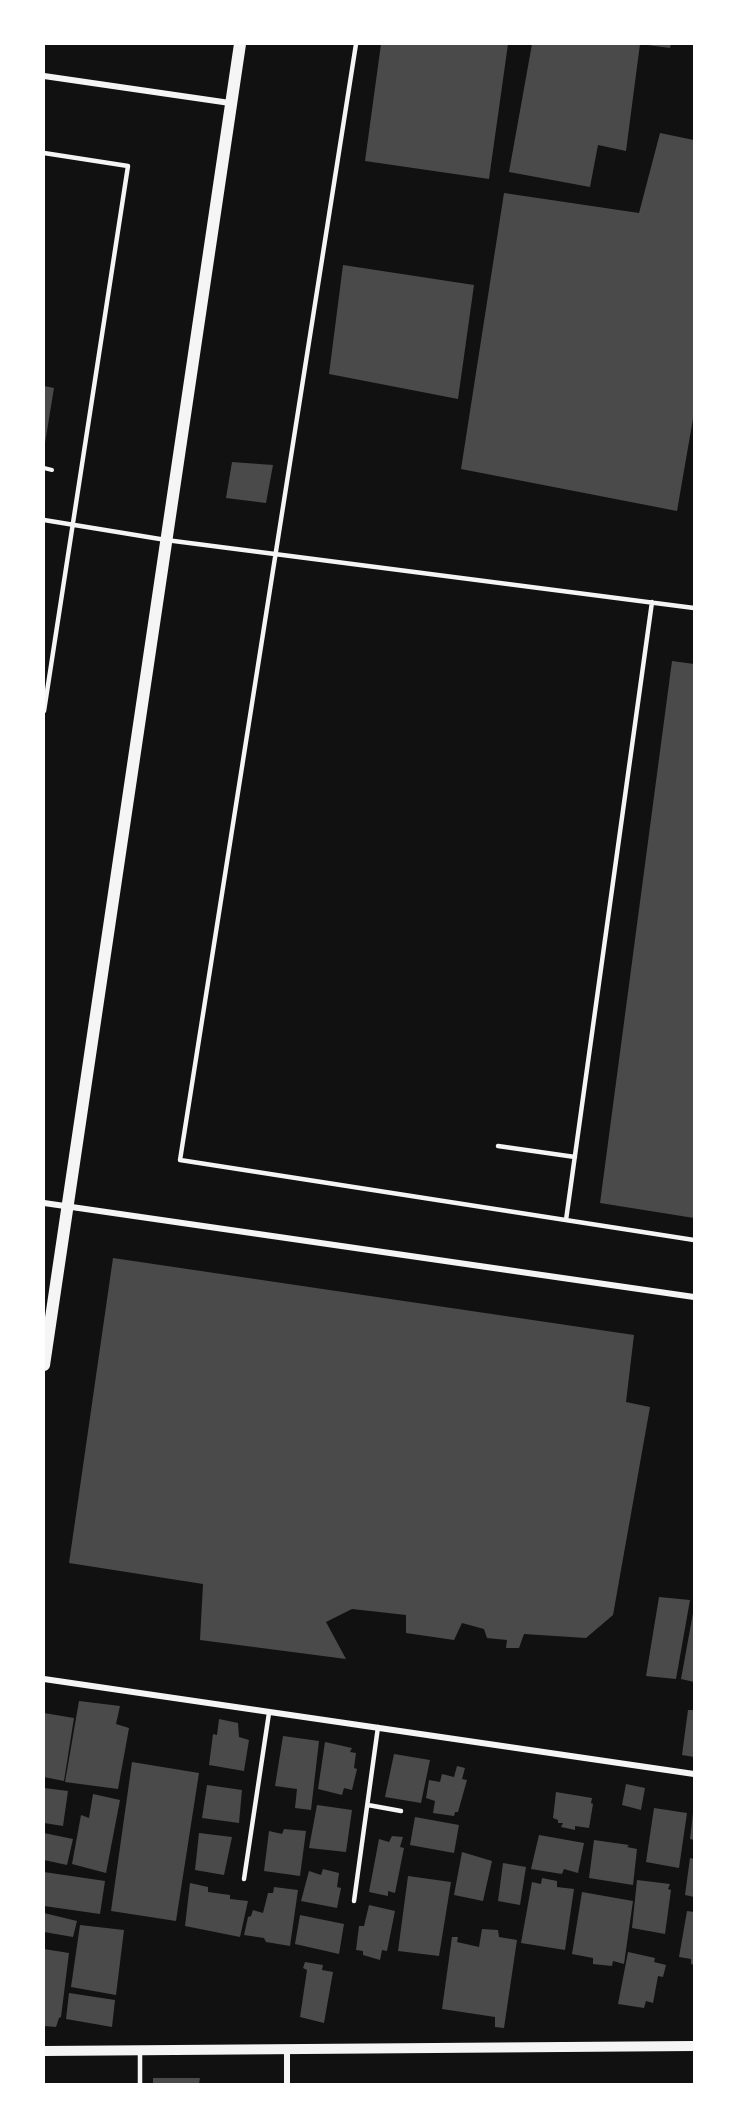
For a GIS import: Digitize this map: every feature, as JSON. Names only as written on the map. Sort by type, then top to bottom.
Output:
[{"type":"main road","points":[[44,1365],[46,1334],[68,1206],[240,44]]},
{"type":"street","points":[[44,76],[230,103]]},
{"type":"street","points":[[44,1203],[694,1297]]},
{"type":"street","points":[[44,1679],[694,1774]]},
{"type":"street","points":[[44,2050],[694,2046]]},
{"type":"street","points":[[287,2049],[287,2085]]},
{"type":"lane","points":[[356,44],[180,1160],[694,1240]]},
{"type":"lane","points":[[44,153],[128,166],[44,711]]},
{"type":"lane","points":[[44,520],[166,540],[694,608]]},
{"type":"lane","points":[[566,1220],[652,602]]},
{"type":"lane","points":[[498,1146],[575,1157]]},
{"type":"lane","points":[[244,1879],[269,1713]]},
{"type":"lane","points":[[354,1901],[378,1726]]},
{"type":"lane","points":[[368,1805],[401,1811]]},
{"type":"lane","points":[[140,2050],[140,2085]]},
{"type":"path","points":[[44,468],[52,470]]},
{"type":"building","points":[[381,44],[508,44],[489,179],[365,161]]},
{"type":"building","points":[[532,44],[640,44],[626,151],[598,145],[590,187],[509,172]]},
{"type":"building","points":[[647,44],[671,44],[670,48]]},
{"type":"building","points":[[660,133],[694,140],[694,413],[677,511],[461,469],[504,193],[639,213]]},
{"type":"building","points":[[343,265],[474,285],[458,399],[329,374]]},
{"type":"building","points":[[44,386],[54,388],[45,443],[44,443]]},
{"type":"building","points":[[232,462],[273,465],[266,503],[226,498]]},
{"type":"building","points":[[672,661],[694,664],[694,1218],[600,1203]]},
{"type":"building","points":[[113,1258],[634,1335],[626,1402],[650,1407],[613,1615],[586,1638],[524,1634],[519,1648],[506,1648],[507,1640],[487,1638],[484,1629],[462,1623],[454,1640],[406,1633],[406,1615],[352,1609],[326,1622],[346,1659],[200,1640],[203,1584],[69,1563]]},
{"type":"building","points":[[659,1597],[690,1600],[676,1679],[646,1676]]},
{"type":"building","points":[[694,1613],[694,1682],[681,1679]]},
{"type":"building","points":[[79,1701],[120,1706],[116,1724],[129,1728],[118,1789],[65,1782]]},
{"type":"building","points":[[688,1710],[694,1710],[694,1757],[682,1755]]},
{"type":"building","points":[[44,1713],[74,1718],[64,1781],[44,1777]]},
{"type":"building","points":[[219,1719],[238,1723],[239,1737],[249,1740],[244,1771],[209,1765],[213,1734],[217,1735]]},
{"type":"building","points":[[283,1736],[319,1741],[311,1810],[295,1808],[297,1789],[275,1786]]},
{"type":"building","points":[[325,1742],[352,1748],[350,1752],[356,1753],[354,1768],[357,1769],[352,1790],[344,1788],[342,1795],[318,1789]]},
{"type":"building","points":[[394,1754],[430,1760],[421,1803],[385,1797]]},
{"type":"building","points":[[132,1762],[199,1773],[176,1921],[111,1911]]},
{"type":"building","points":[[457,1766],[465,1768],[462,1779],[467,1780],[458,1812],[455,1812],[454,1816],[433,1813],[435,1801],[426,1798],[429,1780],[440,1782],[442,1774],[454,1777]]},
{"type":"building","points":[[626,1784],[645,1788],[641,1810],[622,1805]]},
{"type":"building","points":[[207,1785],[242,1790],[239,1823],[202,1818]]},
{"type":"building","points":[[44,1788],[68,1791],[63,1826],[44,1823]]},
{"type":"building","points":[[556,1792],[592,1798],[589,1828],[575,1826],[575,1830],[561,1827],[563,1823],[558,1823],[558,1820],[553,1818]]},
{"type":"building","points":[[93,1794],[120,1800],[106,1873],[72,1864],[81,1815],[89,1818]]},
{"type":"building","points":[[317,1805],[352,1810],[346,1852],[309,1848]]},
{"type":"building","points":[[654,1808],[687,1813],[679,1868],[646,1862]]},
{"type":"building","points":[[694,1813],[694,1840],[690,1839]]},
{"type":"building","points":[[415,1817],[459,1825],[454,1853],[410,1845]]},
{"type":"building","points":[[284,1829],[306,1831],[300,1876],[264,1871],[269,1831],[282,1834]]},
{"type":"building","points":[[44,1833],[73,1839],[67,1865],[44,1860]]},
{"type":"building","points":[[199,1833],[232,1837],[224,1875],[195,1870]]},
{"type":"building","points":[[539,1835],[584,1843],[578,1873],[564,1869],[562,1874],[531,1869]]},
{"type":"building","points":[[392,1836],[403,1837],[400,1847],[404,1848],[395,1893],[388,1891],[388,1896],[369,1892],[379,1839],[389,1842]]},
{"type":"building","points":[[594,1840],[629,1845],[627,1847],[637,1849],[633,1885],[589,1878]]},
{"type":"building","points":[[462,1852],[492,1861],[483,1901],[454,1895]]},
{"type":"building","points":[[690,1858],[694,1859],[694,1897],[685,1895]]},
{"type":"building","points":[[503,1863],[526,1867],[520,1905],[498,1901]]},
{"type":"building","points":[[323,1869],[339,1873],[337,1887],[341,1888],[337,1908],[301,1901],[309,1871],[321,1875]]},
{"type":"building","points":[[44,1872],[105,1881],[100,1914],[44,1906]]},
{"type":"building","points":[[408,1876],[451,1882],[439,1956],[398,1951]]},
{"type":"building","points":[[542,1878],[557,1881],[557,1887],[574,1889],[565,1950],[521,1943],[532,1882],[541,1884]]},
{"type":"building","points":[[637,1880],[670,1884],[665,1934],[632,1928]]},
{"type":"building","points":[[190,1883],[208,1887],[208,1892],[230,1895],[230,1899],[248,1901],[240,1937],[185,1926]]},
{"type":"building","points":[[274,1887],[298,1890],[290,1946],[244,1935],[248,1917],[251,1916],[253,1910],[263,1913],[268,1893],[273,1893]]},
{"type":"building","points":[[582,1892],[633,1901],[624,1964],[613,1961],[612,1966],[593,1964],[593,1958],[572,1954]]},
{"type":"building","points":[[369,1905],[395,1911],[387,1951],[382,1950],[380,1960],[363,1955],[363,1951],[356,1950],[359,1926],[364,1926]]},
{"type":"building","points":[[687,1911],[694,1912],[694,1965],[691,1964],[691,1959],[679,1957]]},
{"type":"building","points":[[44,1913],[77,1921],[73,1937],[44,1932]]},
{"type":"building","points":[[300,1915],[344,1924],[339,1954],[295,1944]]},
{"type":"building","points":[[80,1925],[124,1930],[116,1995],[71,1987]]},
{"type":"building","points":[[482,1929],[498,1930],[499,1937],[517,1940],[504,2028],[495,2027],[495,2017],[442,2009],[452,1937],[458,1937],[457,1942],[479,1947]]},
{"type":"building","points":[[44,1949],[69,1953],[61,2017],[56,2027],[44,2026]]},
{"type":"building","points":[[628,1952],[655,1958],[654,1962],[666,1965],[663,1977],[658,1976],[653,2003],[646,2001],[644,2008],[618,2004]]},
{"type":"building","points":[[305,1962],[323,1965],[322,1970],[333,1972],[324,2023],[300,2017],[307,1970],[303,1968]]},
{"type":"building","points":[[69,1993],[115,2000],[112,2027],[66,2019]]},
{"type":"building","points":[[153,2078],[200,2078],[199,2084],[153,2084]]}]
